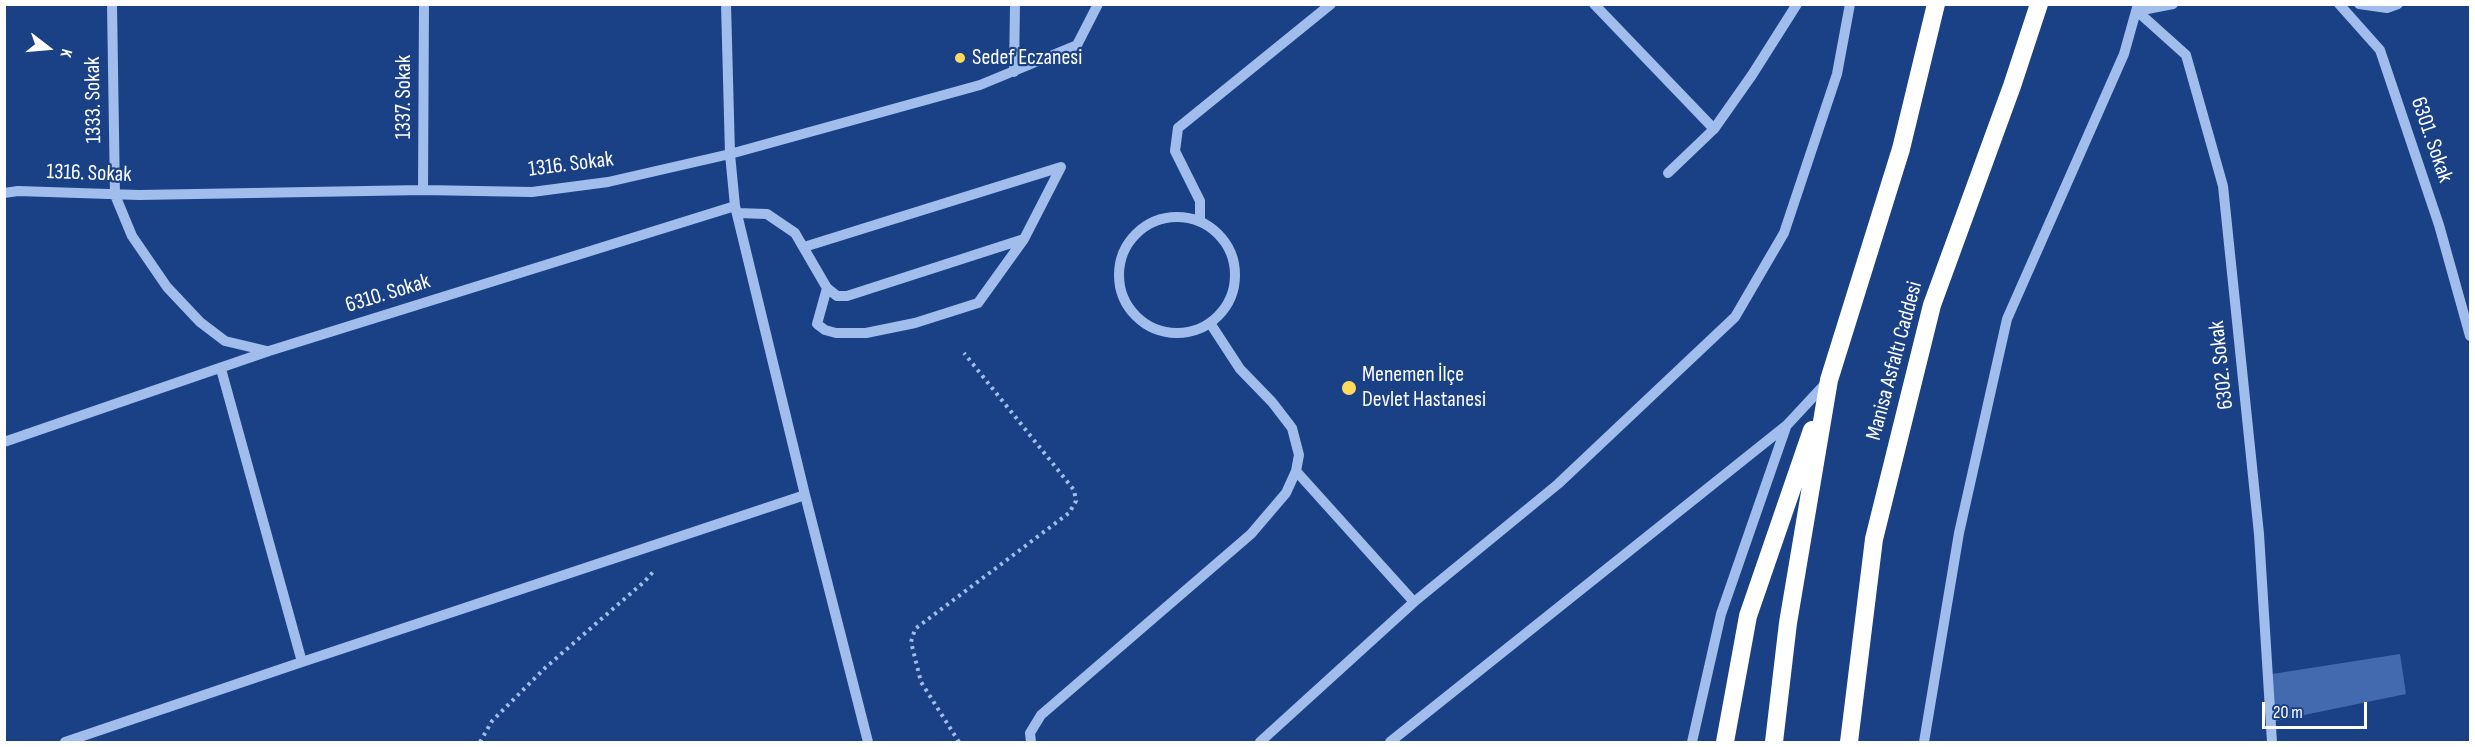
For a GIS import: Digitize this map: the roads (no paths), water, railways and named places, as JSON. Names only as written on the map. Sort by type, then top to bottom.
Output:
[{"type":"highway","points":[[1725,742],[1748,616],[1830,380],[1901,149],[1936,4]]},
{"type":"highway","name":"Manisa Asfaltı Caddesi","points":[[1849,742],[1875,539],[1932,305],[2012,86],[2039,4]]},
{"type":"highway","points":[[1774,742],[1788,623],[1830,380]]},
{"type":"street","name":"1333. Sokak","points":[[112,4],[115,195]]},
{"type":"street","name":"1337. Sokak","points":[[423,190],[424,4]]},
{"type":"street","points":[[726,4],[730,154],[736,210],[868,742]]},
{"type":"street","points":[[1014,72],[1015,4]]},
{"type":"street","name":"1316. Sokak","points":[[4,193],[18,191],[115,195],[423,190],[532,192],[608,182],[730,154],[980,85],[1077,45],[1098,4]]},
{"type":"street","points":[[1200,222],[1200,201],[1175,151],[1178,128],[1332,4]]},
{"type":"street","points":[[1594,4],[1714,129]]},
{"type":"street","points":[[1668,173],[1714,129],[1797,4]]},
{"type":"street","points":[[1260,742],[1414,602],[1558,484],[1735,317],[1784,233],[1838,74],[1850,4]]},
{"type":"street","points":[[1924,742],[1959,533],[2007,319],[2124,54],[2138,8],[2173,4]]},
{"type":"street","name":"6301. Sokak","points":[[2339,4],[2380,50],[2439,225],[2470,336]]},
{"type":"street","points":[[2359,4],[2387,8],[2398,4]]},
{"type":"street","name":"6302. Sokak","points":[[2138,8],[2186,55],[2223,186],[2259,534],[2272,742]]},
{"type":"street","points":[[804,247],[1061,167],[1024,239],[978,303],[915,323],[866,333],[836,333],[825,330],[817,324],[827,288],[837,296],[847,296],[1024,239]]},
{"type":"street","points":[[115,195],[132,236],[147,259],[167,287],[200,322],[225,341],[269,351]]},
{"type":"street","name":"6310. Sokak","points":[[4,442],[269,351],[736,210],[767,214],[795,233],[827,288]]},
{"type":"street","points":[[1180,217],[1200,222],[1215,231],[1226,244],[1233,261],[1235,278],[1232,296],[1223,311],[1210,323],[1192,332],[1172,333],[1153,328],[1136,317],[1125,301],[1119,281],[1121,261],[1129,243],[1143,229],[1161,220],[1180,217]]},
{"type":"street","points":[[1031,742],[1030,733],[1041,715],[1251,534],[1286,493],[1296,471],[1299,455],[1292,428],[1272,402],[1240,369],[1210,323]]},
{"type":"street","points":[[221,369],[302,662]]},
{"type":"street","points":[[1390,742],[1786,425],[1830,380]]},
{"type":"street","points":[[1692,742],[1721,614],[1786,425]]},
{"type":"street","points":[[1296,471],[1414,602]]},
{"type":"street","points":[[65,742],[805,495]]},
{"type":"place","name":"Sedef Eczanesi","points":[[960,58]]},
{"type":"place","name":"Menemen İlçe Devlet Hastanesi","points":[[1349,388]]}]
